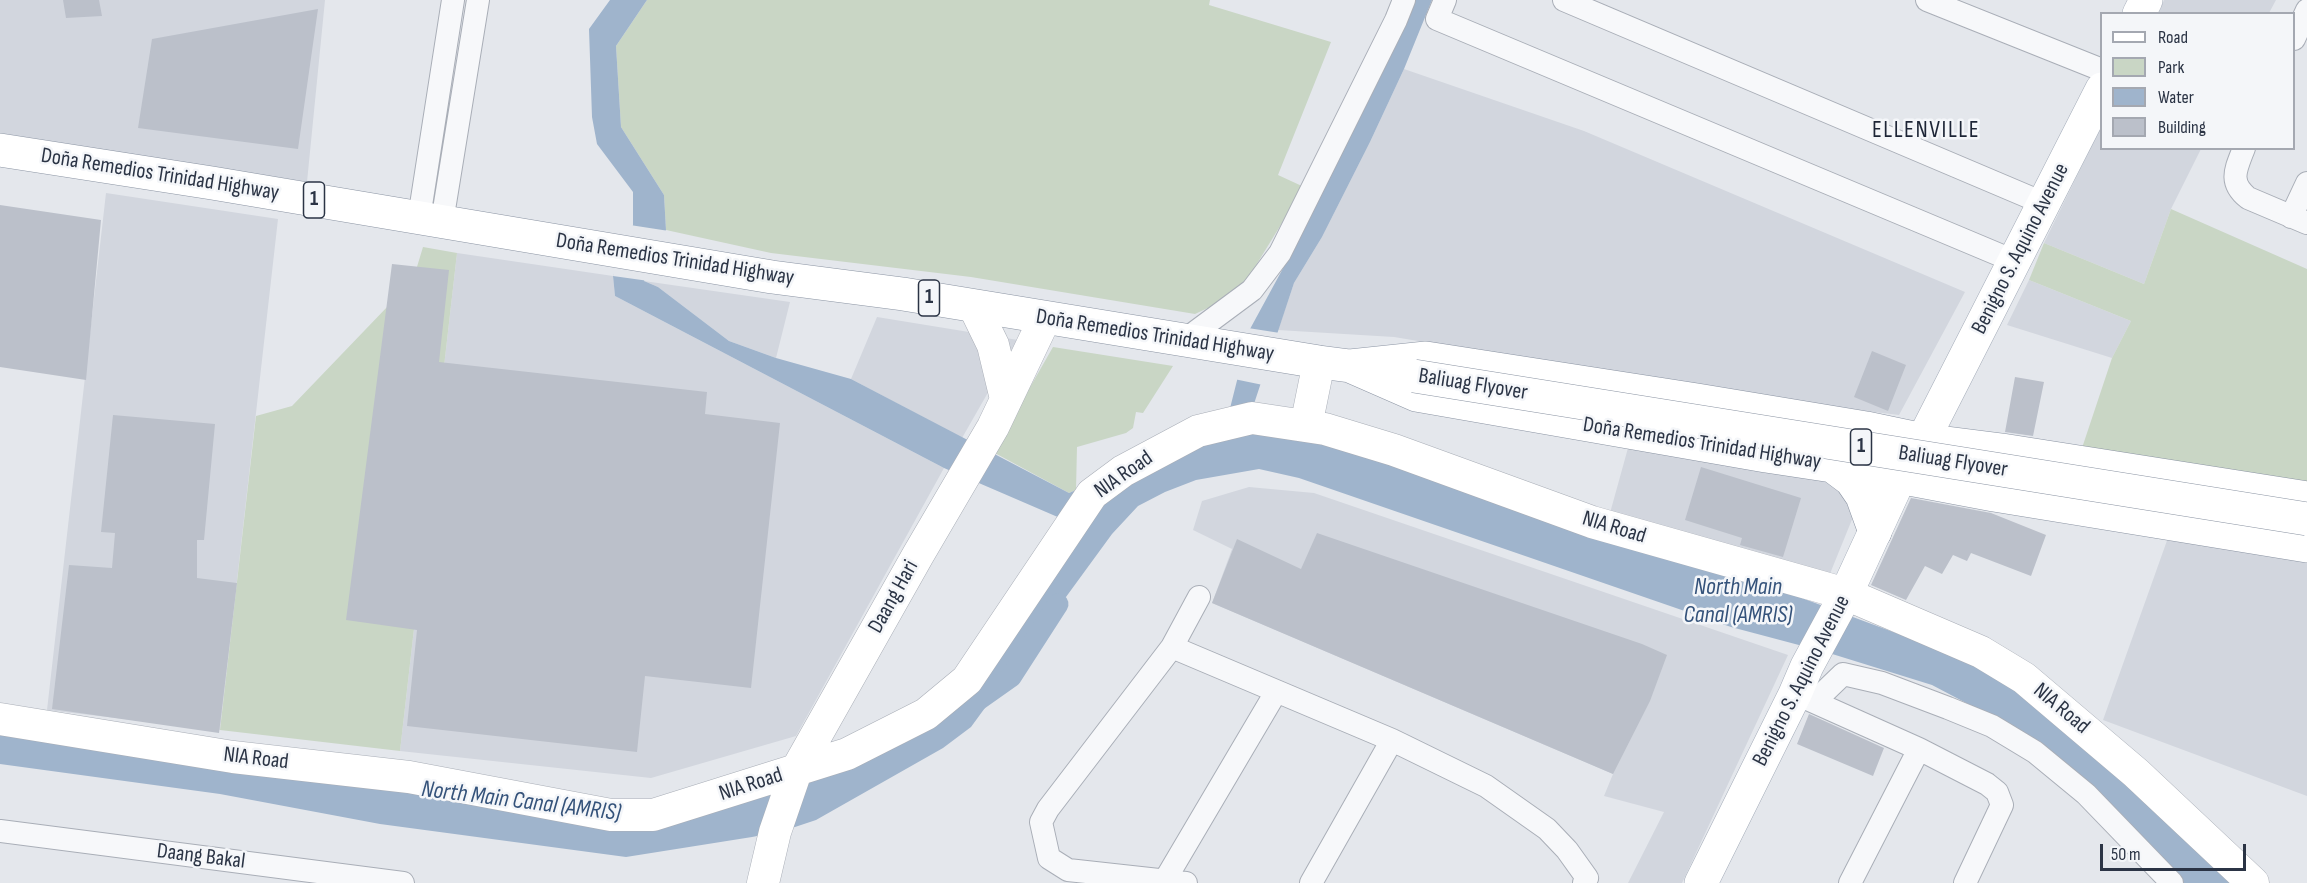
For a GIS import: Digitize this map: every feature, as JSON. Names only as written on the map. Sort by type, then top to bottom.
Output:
[{"type":"main road","name":"Benigno S. Aquino Avenue","points":[[1923,440],[2100,93]]},
{"type":"main road","name":"Doña Remedios Trinidad Highway","points":[[0,150],[772,277],[903,294],[1186,339],[1225,348],[1335,364],[1426,358],[1697,400],[1866,428],[1923,440],[2002,450],[2307,498]]},
{"type":"main road","name":"Doña Remedios Trinidad Highway","points":[[1335,364],[1416,395],[1766,456],[1831,465],[2005,497],[2307,546]]},
{"type":"main road","name":"Baliuag Flyover","points":[[1335,364],[2307,519]]},
{"type":"main road","points":[[1831,465],[1851,480],[1862,496],[1875,532]]},
{"type":"main road","name":"Benigno S. Aquino Avenue","points":[[1701,883],[1806,687],[1842,601],[1900,477]]},
{"type":"street","points":[[431,220],[453,0]]},
{"type":"street","points":[[431,220],[478,0]]},
{"type":"street","points":[[1186,339],[1252,290],[1280,253],[1404,0]]},
{"type":"street","points":[[1445,0],[1437,19],[2014,261]]},
{"type":"street","points":[[1564,0],[2043,203]]},
{"type":"street","points":[[1927,0],[2100,69]]},
{"type":"street","points":[[2295,37],[2307,10]]},
{"type":"street","points":[[2243,150],[2236,168],[2235,183],[2248,198],[2299,220],[2307,183]]},
{"type":"street","points":[[974,306],[993,345],[1006,399]]},
{"type":"street","name":"Daang Hari","points":[[763,883],[775,832],[791,784],[981,446],[1044,318]]},
{"type":"street","points":[[1306,426],[1335,364]]},
{"type":"street","name":"NIA Road","points":[[0,719],[233,757],[409,777],[611,815],[653,815],[791,784],[926,714],[967,680],[1085,506],[1123,471],[1198,431],[1242,420],[1325,429],[1394,450],[1592,522],[1842,601],[1981,652],[2024,678],[2136,773],[2253,883]]},
{"type":"street","points":[[1199,597],[1172,647],[1048,809],[1041,822],[1049,858],[1068,870],[1176,881],[1276,692]]},
{"type":"street","points":[[1172,647],[1392,740],[1486,786],[1547,830],[1587,878],[1584,883]]},
{"type":"street","points":[[1806,687],[1843,674],[1882,683],[1992,726],[2035,752],[2086,794],[2172,883]]},
{"type":"street","points":[[1806,687],[1987,784],[1997,792],[2002,805],[1965,883]]},
{"type":"street","points":[[1311,883],[1392,740]]},
{"type":"street","points":[[1850,883],[1919,749]]},
{"type":"street","name":"Daang Bakal","points":[[0,831],[403,883]]},
{"type":"shaded area","points":[[0,0],[325,0],[307,182],[0,133]]},
{"type":"shaded area","points":[[2164,0],[2276,0],[2270,12],[2159,12]]},
{"type":"shaded area","points":[[1404,69],[1584,131],[1965,292],[1899,415],[1753,397],[1394,337],[1278,330],[1294,283],[1322,237]]},
{"type":"shaded area","points":[[2100,129],[2100,150],[2200,150],[2171,209],[2144,284],[2044,243]]},
{"type":"shaded area","points":[[106,193],[278,219],[220,730],[47,710]]},
{"type":"shaded area","points":[[457,253],[613,276],[615,296],[944,468],[796,736],[651,778],[400,751]]},
{"type":"shaded area","points":[[2029,280],[2131,321],[2112,358],[2007,325]]},
{"type":"shaded area","points":[[644,281],[790,302],[776,358],[729,341],[658,287]]},
{"type":"shaded area","points":[[877,317],[1018,340],[962,438],[851,379]]},
{"type":"shaded area","points":[[1628,448],[1850,482],[1853,517],[1827,581],[1610,513]]},
{"type":"shaded area","points":[[1249,487],[1314,493],[1788,655],[1682,883],[1628,883],[1664,812],[1604,796],[1613,774],[1212,603],[1232,549],[1193,530],[1202,501]]},
{"type":"shaded area","points":[[2169,535],[2307,554],[2307,796],[2103,720]]},
{"type":"green space","points":[[647,0],[1210,0],[1209,5],[1331,42],[1278,175],[1304,187],[1247,280],[1212,306],[1195,314],[971,277],[771,253],[666,230],[664,195],[621,127],[616,46]]},
{"type":"green space","points":[[2171,209],[2307,269],[2307,488],[2082,448],[2112,358],[2131,321],[2029,280],[2044,243],[2144,284]]},
{"type":"green space","points":[[423,247],[457,253],[400,751],[220,730],[256,416],[292,406],[413,280]]},
{"type":"green space","points":[[1053,347],[1173,366],[1143,413],[1136,412],[1133,428],[1126,433],[1077,447],[1076,490],[1069,493],[993,452]]},
{"type":"water","name":"North Main Canal (AMRIS)","points":[[610,0],[647,0],[616,46],[621,127],[664,195],[666,230],[644,281],[658,287],[729,341],[776,358],[851,379],[1069,493],[1076,490],[1100,502],[1157,459],[1222,440],[1250,329],[1287,261],[1412,0],[1432,0],[1404,69],[1370,142],[1322,237],[1294,283],[1244,434],[1290,429],[1748,578],[1998,671],[2241,883],[2182,883],[1987,714],[1932,685],[1829,653],[1731,627],[1299,478],[1259,469],[1196,480],[1138,506],[1112,534],[971,727],[943,748],[816,820],[783,831],[626,857],[380,824],[220,794],[0,764],[0,727],[598,817],[916,733],[1060,518],[944,468],[615,296],[613,276],[633,225],[633,192],[597,144],[592,117],[589,29]]},
{"type":"pier","points":[[630,225],[669,231],[648,279],[656,282],[613,276],[615,263]]},
{"type":"pier","points":[[1248,328],[1280,333],[1263,385],[1234,379]]},
{"type":"building","points":[[63,0],[99,0],[102,16],[66,18]]},
{"type":"building","points":[[318,9],[298,149],[138,128],[152,39]]},
{"type":"building","points":[[0,205],[101,220],[86,380],[0,367]]},
{"type":"building","points":[[392,264],[449,270],[439,362],[707,392],[705,414],[780,423],[751,688],[645,676],[637,752],[407,726],[417,630],[346,620]]},
{"type":"building","points":[[1872,351],[1906,365],[1888,411],[1854,397]]},
{"type":"building","points":[[2015,377],[2044,382],[2033,436],[2005,432]]},
{"type":"building","points":[[113,415],[215,424],[204,540],[197,540],[197,578],[237,583],[219,733],[52,709],[69,565],[112,568],[115,533],[101,532]]},
{"type":"building","points":[[1701,467],[1801,498],[1783,557],[1740,545],[1742,538],[1685,520]]},
{"type":"building","points":[[1911,498],[1991,513],[2046,535],[2031,576],[1971,553],[1967,561],[1953,555],[1942,574],[1925,566],[1906,600],[1871,585]]},
{"type":"building","points":[[1317,533],[1642,644],[1667,655],[1650,701],[1613,774],[1212,603],[1237,539],[1301,569]]},
{"type":"building","points":[[1809,714],[1884,748],[1873,776],[1797,744]]},
{"type":"waterway","name":"North Main Canal (AMRIS)","points":[[977,701],[1011,677],[1058,604]]},
{"type":"district","name":"ELLENVILLE","points":[[1926,131]]}]
